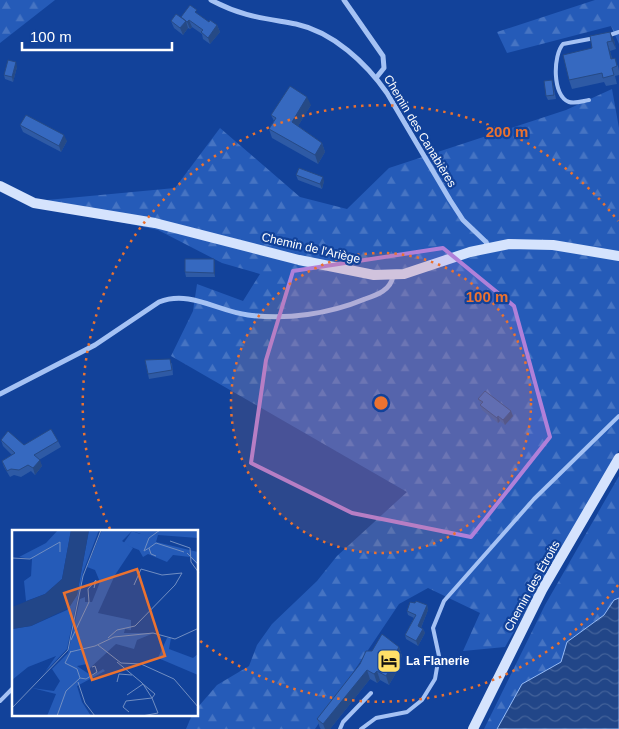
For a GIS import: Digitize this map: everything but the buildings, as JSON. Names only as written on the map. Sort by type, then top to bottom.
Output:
[{"type":"street","name":"Chemin des Canabières","points":[[211,0],[238,13],[298,24],[314,30],[329,37],[354,56],[376,78],[417,140],[450,200],[464,220],[486,242],[488,247]]},
{"type":"street","points":[[344,0],[383,56],[384,68],[376,78]]},
{"type":"street","name":"Chemin de l'Ariège","points":[[0,186],[34,203],[155,223],[347,271],[393,276],[488,247],[509,244],[544,245],[619,256]]},
{"type":"street","points":[[0,394],[95,345],[159,302],[169,298],[181,297],[246,315],[300,316],[357,303],[387,288],[393,276]]},
{"type":"street","name":"Chemin des Étroits","points":[[473,729],[542,590],[619,458]]},
{"type":"lane","points":[[589,100],[571,103],[564,99],[559,91],[556,57],[559,48],[563,44],[619,32]]},
{"type":"lane","points":[[361,729],[376,718],[407,712],[422,700],[435,679],[439,656],[433,628],[444,601],[534,498],[619,416]]},
{"type":"lane","points":[[0,701],[12,689]]},
{"type":"lane","points":[[340,729],[343,722],[372,693]]},
{"type":"highlighted area","points":[[443,248],[514,306],[550,437],[471,537],[352,513],[251,463],[266,360],[293,271]]},
{"type":"green space","points":[[0,0],[55,0],[0,43]]},
{"type":"green space","points":[[595,0],[619,0],[619,44],[611,26],[507,53],[497,32]]},
{"type":"green space","points":[[612,89],[619,128],[619,450],[505,647],[463,651],[480,613],[428,588],[399,604],[315,729],[186,729],[192,716],[199,716],[199,706],[217,685],[249,666],[257,645],[272,624],[317,581],[337,556],[407,492],[171,356],[193,311],[197,284],[243,301],[260,274],[222,263],[158,230],[26,202],[175,188],[220,128],[300,197],[347,209],[389,168],[566,110]]},
{"type":"green space","points":[[619,476],[619,598],[614,600],[604,615],[567,642],[561,662],[522,684],[497,729],[484,729],[545,605]]},
{"type":"water","points":[[619,598],[619,729],[497,729],[522,684],[561,662],[567,642],[604,615],[614,600]]},
{"type":"place","name":"La Flanerie","points":[[389,661]]}]
